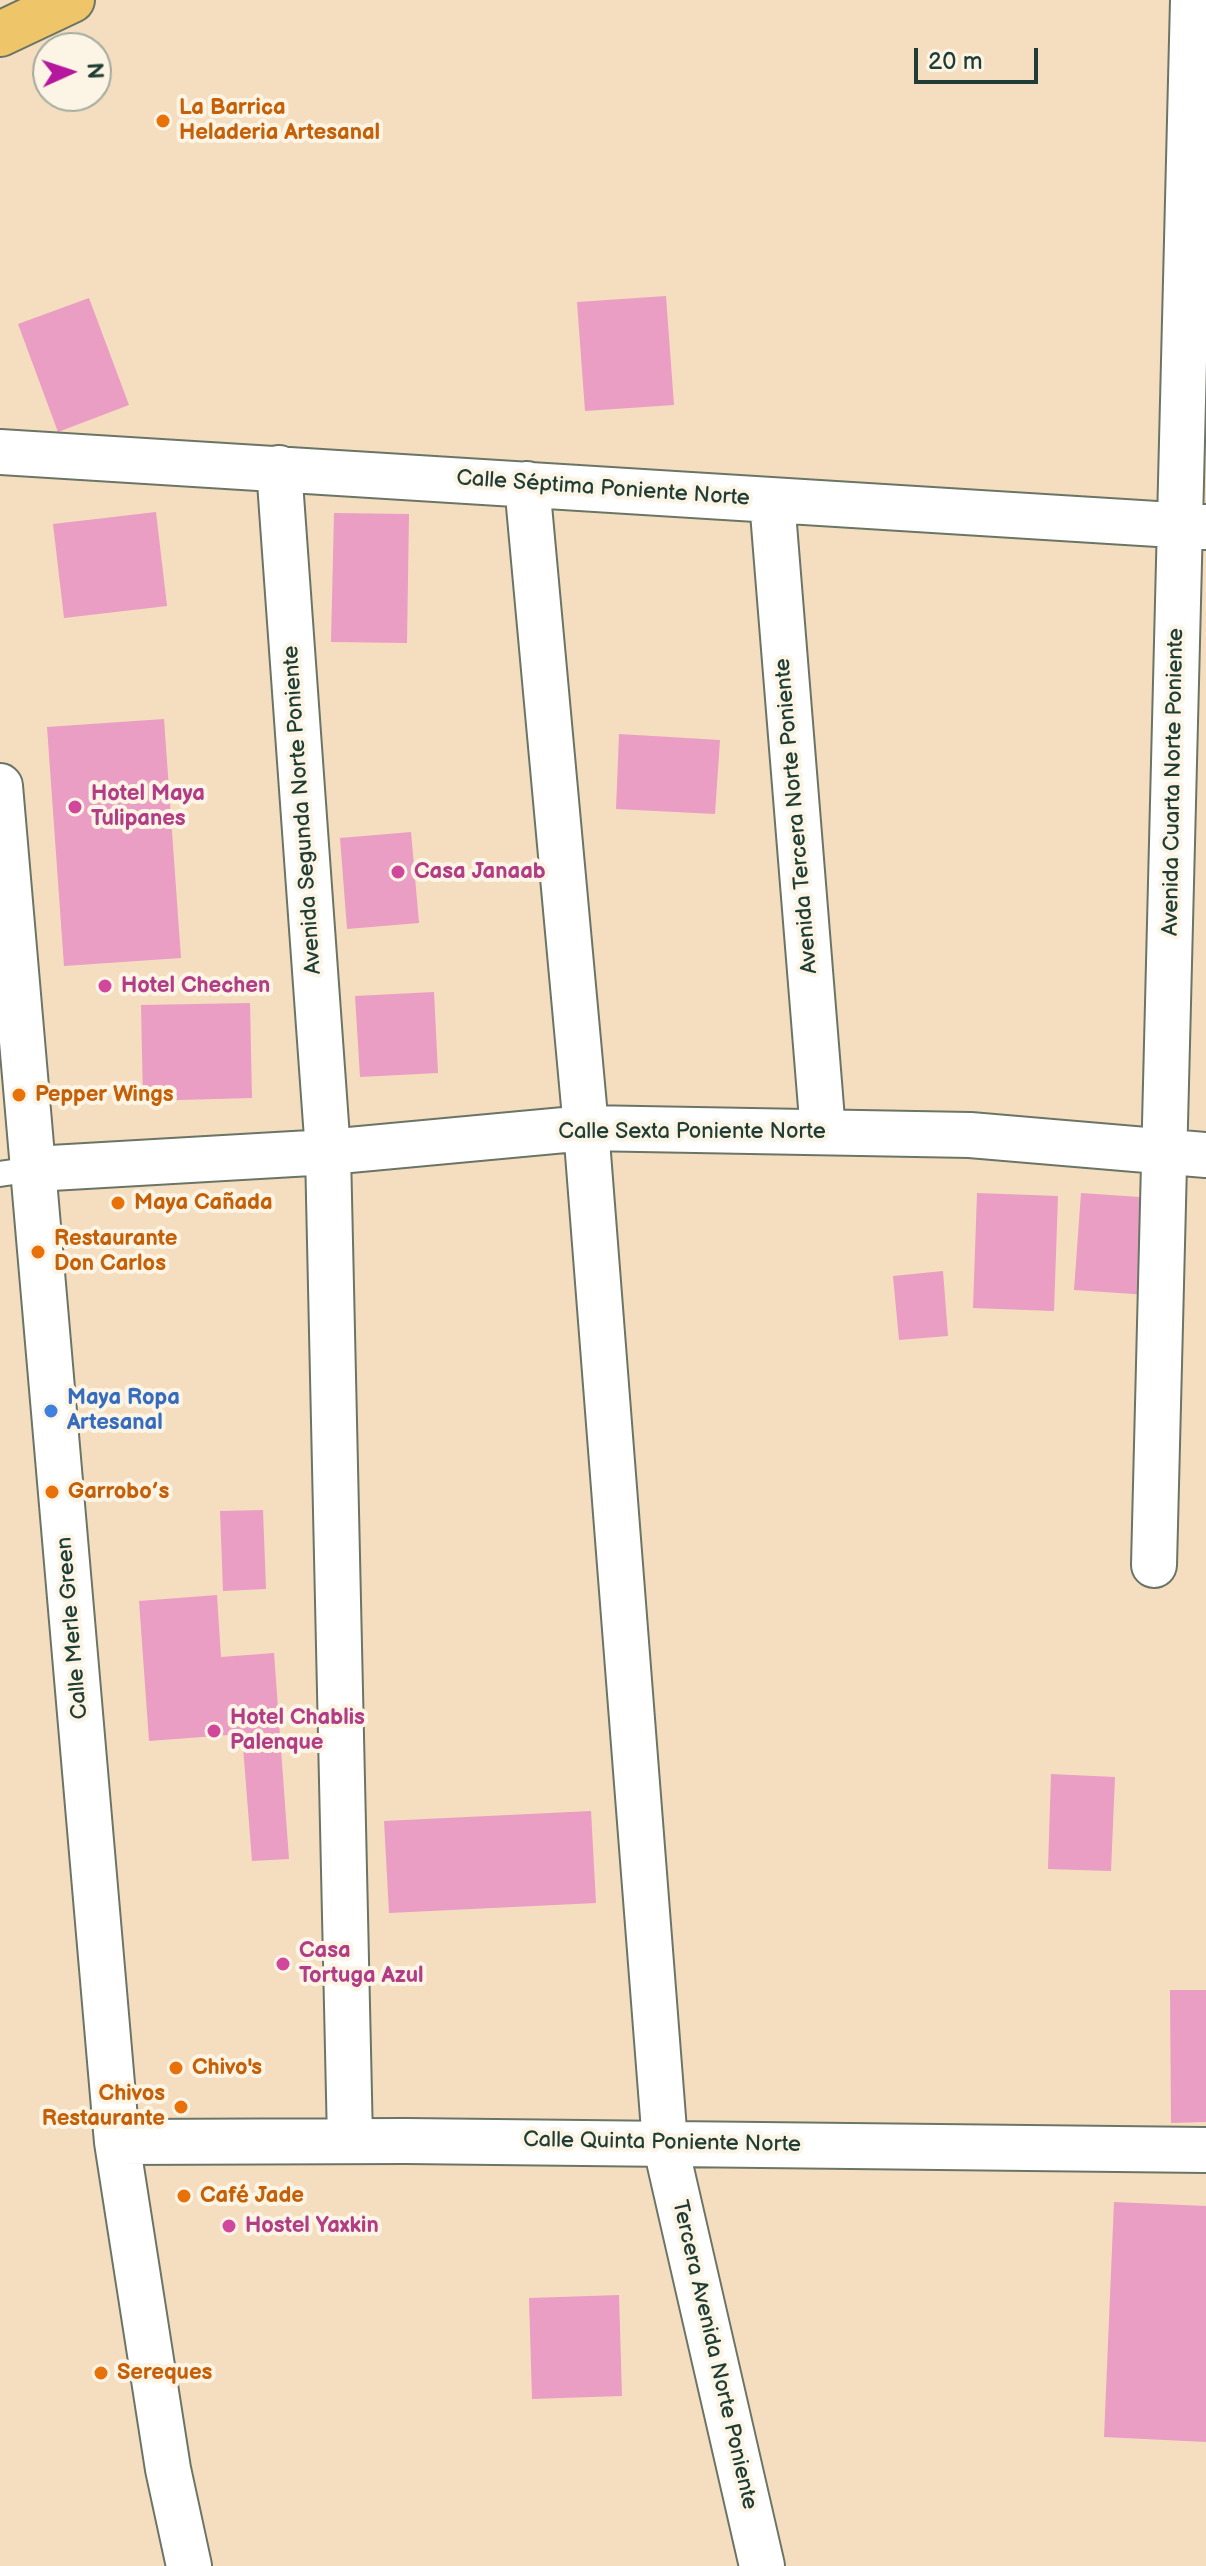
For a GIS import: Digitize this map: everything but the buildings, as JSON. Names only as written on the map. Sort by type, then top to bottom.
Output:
[{"type":"main road","points":[[0,16],[31,0]]},
{"type":"main road","points":[[0,34],[72,0]]},
{"type":"street","name":"Avenida Cuarta Norte Poniente","points":[[1154,1565],[1185,1153],[1193,527],[1193,0]]},
{"type":"street","name":"Calle Séptima Poniente Norte","points":[[0,452],[1193,527]]},
{"type":"street","name":"Avenida Segunda Norte Poniente","points":[[279,468],[328,1152],[350,2140]]},
{"type":"street","name":"Tercera Avenida Norte Poniente","points":[[527,484],[586,1128],[665,2143],[762,2566]]},
{"type":"street","name":"Avenida Tercera Norte Poniente","points":[[772,500],[823,1132]]},
{"type":"street","name":"Calle Merle Green","points":[[0,786],[17,1171],[117,2142],[168,2469],[189,2566]]},
{"type":"street","name":"Calle Sexta Poniente Norte","points":[[17,1171],[328,1152],[586,1128],[970,1135],[1185,1153]]},
{"type":"street","name":"Calle Quinta Poniente Norte","points":[[117,2142],[350,2140],[1206,2150]]},
{"type":"place","name":"La Barrica Heladeria Artesanal","points":[[163,121]]},
{"type":"place","name":"Hotel Maya Tulipanes","points":[[75,807]]},
{"type":"place","name":"Casa Janaab","points":[[398,872]]},
{"type":"place","name":"Hotel Chechen","points":[[105,986]]},
{"type":"place","name":"Pepper Wings","points":[[19,1095]]},
{"type":"place","name":"Maya Cañada","points":[[118,1203]]},
{"type":"place","name":"Restaurante Don Carlos","points":[[38,1252]]},
{"type":"place","name":"Maya Ropa Artesanal","points":[[51,1411]]},
{"type":"place","name":"Garrobo’s","points":[[52,1492]]},
{"type":"place","name":"Hotel Chablis Palenque","points":[[214,1731]]},
{"type":"place","name":"Casa Tortuga Azul","points":[[283,1964]]},
{"type":"place","name":"Chivo's","points":[[176,2068]]},
{"type":"place","name":"Chivos Restaurante","points":[[181,2107]]},
{"type":"place","name":"Café Jade","points":[[184,2196]]},
{"type":"place","name":"Hostel Yaxkin","points":[[229,2226]]},
{"type":"place","name":"Sereques","points":[[101,2373]]}]
